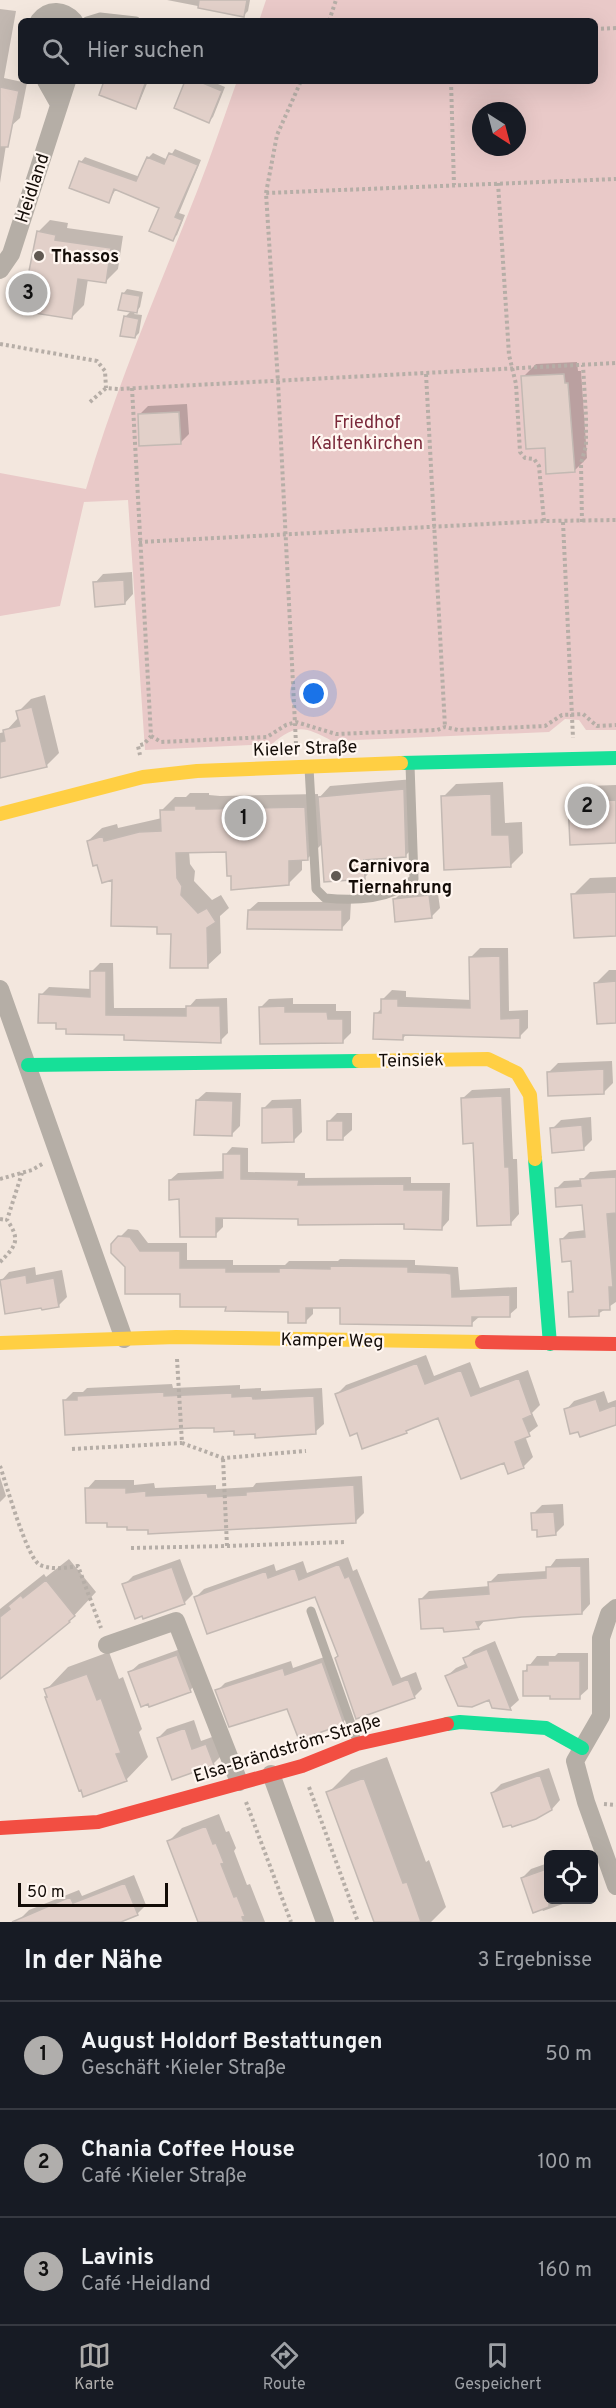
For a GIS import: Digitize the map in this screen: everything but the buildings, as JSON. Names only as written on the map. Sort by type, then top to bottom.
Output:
[{"type":"street","points":[[41,18],[55,11],[68,14],[71,18]]},
{"type":"street","points":[[48,84],[58,104]]},
{"type":"street","name":"Heidland","points":[[0,270],[11,254],[66,84]]},
{"type":"street","name":"Kieler Straße","points":[[0,814],[143,777],[197,771],[616,758]]},
{"type":"street","points":[[0,988],[124,1339]]},
{"type":"street","name":"Teinsiek","points":[[28,1065],[488,1059],[517,1073],[530,1095],[550,1344]]},
{"type":"street","name":"Kamper Weg","points":[[0,1343],[31,1340],[49,1343],[176,1337],[616,1344]]},
{"type":"street","name":"Kamper Weg","points":[[0,1356],[31,1350],[49,1343]]},
{"type":"street","points":[[616,1608],[609,1614],[601,1638],[601,1716],[575,1761],[586,1802],[616,1886]]},
{"type":"street","points":[[107,1646],[176,1621],[239,1782]]},
{"type":"street","name":"Elsa-Brändström-Straße","points":[[0,1828],[98,1822],[302,1766],[357,1744],[434,1725],[460,1722],[546,1728],[582,1748]]},
{"type":"street","points":[[272,1774],[325,1922]]},
{"type":"lane","points":[[309,766],[316,889],[325,898],[355,901],[401,890],[414,879],[410,764]]},
{"type":"lane","points":[[311,1611],[357,1744]]},
{"type":"path","points":[[329,18],[336,0]]},
{"type":"path","points":[[598,29],[616,28]]},
{"type":"path","points":[[296,722],[266,193],[277,135],[300,84]]},
{"type":"path","points":[[451,84],[454,185]]},
{"type":"path","points":[[266,193],[616,179]]},
{"type":"path","points":[[498,183],[509,355],[516,384],[520,452],[525,458],[534,459],[540,466],[544,521]]},
{"type":"path","points":[[0,344],[97,360],[105,371],[106,388]]},
{"type":"path","points":[[90,402],[106,388],[278,382],[616,363]]},
{"type":"path","points":[[582,365],[586,426],[586,446],[581,463],[582,522]]},
{"type":"path","points":[[426,374],[445,727]]},
{"type":"path","points":[[132,388],[151,736],[144,744],[138,746],[143,777]]},
{"type":"path","points":[[139,542],[544,521],[616,520]]},
{"type":"path","points":[[563,522],[573,714],[573,759]]},
{"type":"path","points":[[151,736],[161,742],[267,737],[286,725],[296,722],[336,734],[437,730],[445,727],[458,729],[545,726],[562,715],[573,714],[583,714],[597,726],[616,725]]},
{"type":"path","points":[[0,1179],[32,1170],[59,1153]]},
{"type":"path","points":[[1,1260],[15,1244],[16,1233],[8,1220],[22,1173]]},
{"type":"path","points":[[0,1219],[8,1220]]},
{"type":"path","points":[[176,1337],[182,1443]]},
{"type":"path","points":[[72,1449],[182,1443],[223,1458],[306,1452]]},
{"type":"path","points":[[223,1458],[227,1546]]},
{"type":"path","points":[[0,1466],[29,1552],[38,1564],[55,1569],[78,1566],[107,1646]]},
{"type":"path","points":[[131,1548],[345,1542]]},
{"type":"path","points":[[302,1766],[358,1922]]},
{"type":"path","points":[[239,1782],[291,1922]]},
{"type":"green space","name":"Friedhof Kaltenkirchen","points":[[266,0],[616,0],[616,730],[586,730],[579,720],[565,719],[549,732],[332,741],[301,729],[288,733],[272,744],[145,750],[128,500],[84,502],[60,606],[0,616],[0,473],[86,489],[124,375],[198,189],[236,84],[598,84],[598,18],[260,18]]},
{"type":"traffic: fast","points":[[401,763],[616,758]]},
{"type":"traffic: fast","points":[[28,1065],[359,1061]]},
{"type":"traffic: fast","points":[[535,1159],[550,1344]]},
{"type":"traffic: fast","points":[[447,1724],[460,1722],[546,1728],[582,1748]]},
{"type":"traffic: slow","points":[[0,814],[143,777],[197,771],[401,763]]},
{"type":"traffic: slow","points":[[359,1061],[488,1059],[517,1073],[530,1095],[535,1159]]},
{"type":"traffic: slow","points":[[0,1343],[176,1337],[482,1342]]},
{"type":"traffic: jam","points":[[482,1342],[616,1344]]},
{"type":"traffic: jam","points":[[0,1828],[98,1822],[302,1766],[357,1744],[447,1724]]},
{"type":"place","name":"Thassos","points":[[39,256]]},
{"type":"place","name":"Lavinis","points":[[28,293]]},
{"type":"place","name":"Chania Coffee House","points":[[587,806]]},
{"type":"place","name":"August Holdorf Bestattungen","points":[[244,818]]},
{"type":"place","name":"Carnivora Tiernahrung","points":[[336,876]]}]
